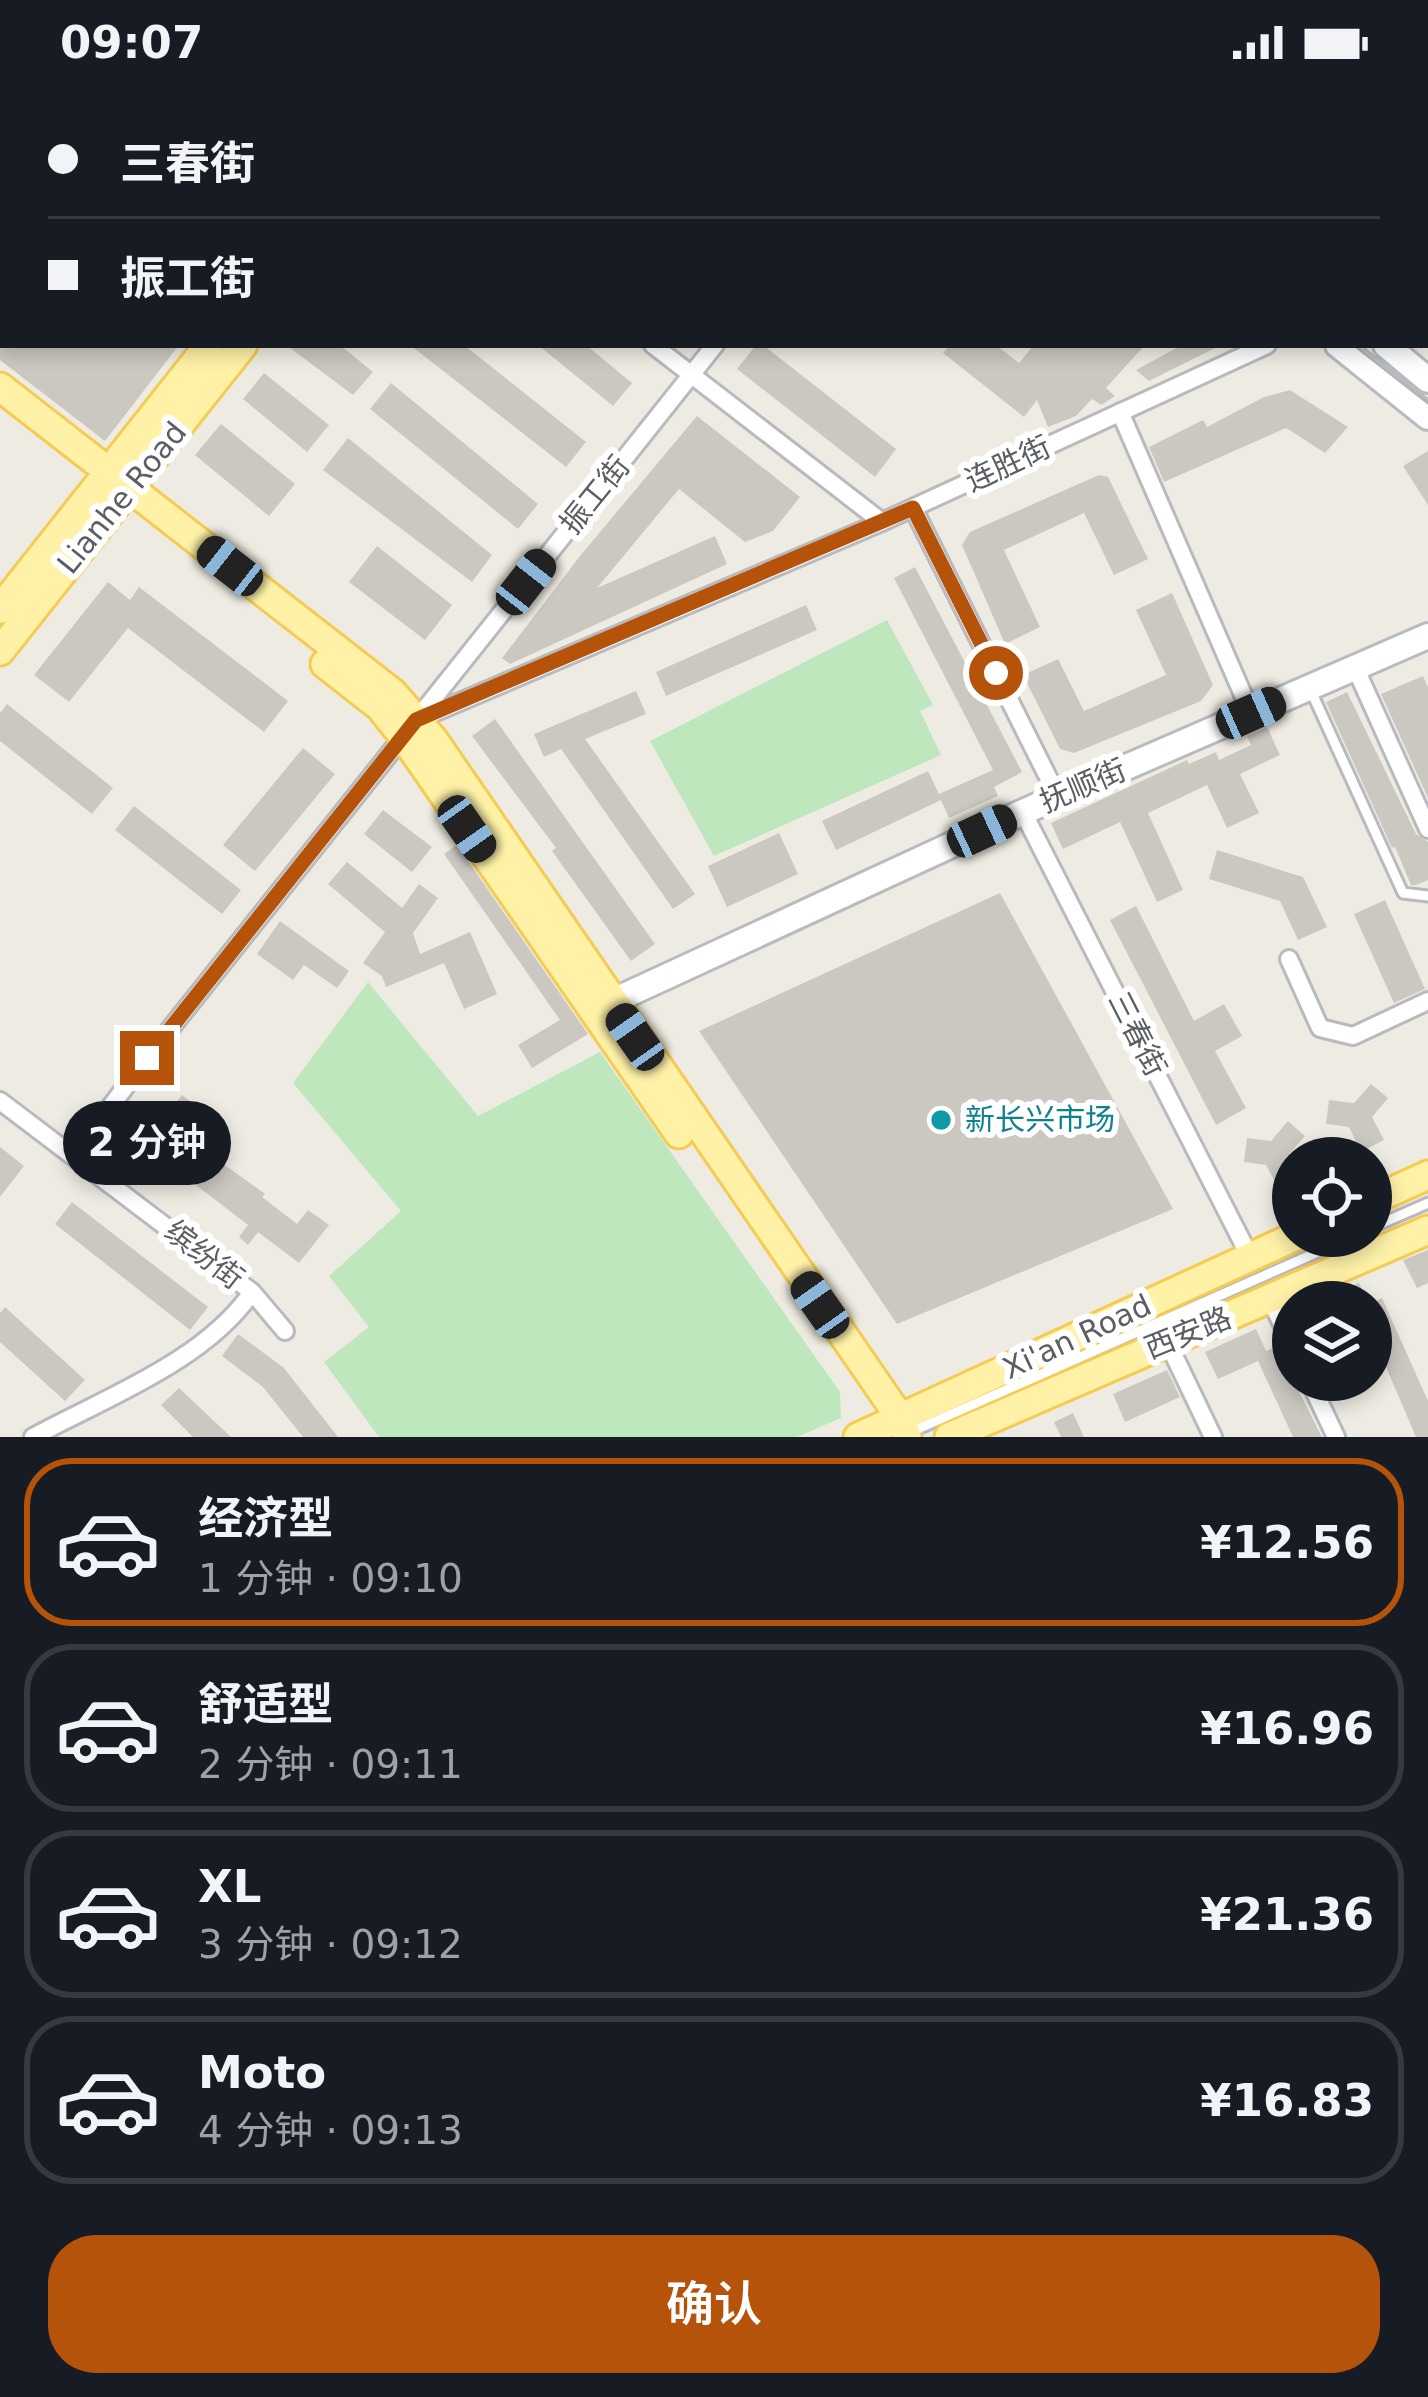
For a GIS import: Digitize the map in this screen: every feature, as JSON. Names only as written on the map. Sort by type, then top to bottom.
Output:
[{"type":"main road","name":"Lianhe Road","points":[[0,651],[207,348]]},
{"type":"main road","name":"Lianhe Road","points":[[0,609],[240,348]]},
{"type":"main road","points":[[0,387],[114,487]]},
{"type":"main road","points":[[0,410],[114,487],[393,693],[409,728],[893,1432]]},
{"type":"main road","points":[[409,728],[433,740],[893,1432]]},
{"type":"main road","points":[[1392,1192],[1428,1175]]},
{"type":"main road","name":"西安路","points":[[949,1437],[1428,1230]]},
{"type":"main road","name":"Xi'an Road","points":[[893,1432],[1272,1247]]},
{"type":"street","points":[[657,348],[882,522]]},
{"type":"street","name":"振工街","points":[[74,1154],[713,348]]},
{"type":"street","name":"连胜街","points":[[409,728],[882,522],[1260,348]]},
{"type":"street","points":[[1342,348],[1428,417]]},
{"type":"street","points":[[1390,348],[1428,380]]},
{"type":"street","points":[[1120,412],[1251,713]]},
{"type":"street","points":[[913,508],[1058,797]]},
{"type":"street","name":"抚顺街","points":[[611,1002],[1023,812],[1428,636]]},
{"type":"street","points":[[1355,668],[1428,829]]},
{"type":"street","name":"三春街","points":[[1023,812],[1250,1257]]},
{"type":"street","points":[[1289,959],[1320,1028],[1353,1036],[1428,1001]]},
{"type":"street","name":"缤纷街","points":[[0,1101],[252,1292],[285,1330]]},
{"type":"street","points":[[33,1437],[203,1345],[236,1316],[252,1292]]},
{"type":"street","points":[[1270,1300],[1272,1304]]},
{"type":"street","points":[[1166,1341],[1213,1437]]},
{"type":"street","points":[[1319,1401],[1336,1437]]},
{"type":"lane","points":[[1310,687],[1403,893],[1428,896]]},
{"type":"lane","points":[[1392,1219],[1428,1203]]},
{"type":"lane","points":[[893,1432],[1305,1257]]},
{"type":"green space","points":[[887,620],[933,705],[920,711],[941,755],[714,856],[650,741]]},
{"type":"green space","points":[[368,982],[478,1116],[600,1052],[840,1392],[841,1418],[797,1437],[379,1437],[324,1362],[369,1327],[329,1276],[401,1211],[293,1083]]},
{"type":"building","points":[[0,348],[177,348],[105,441],[0,360]]},
{"type":"building","points":[[290,348],[344,348],[373,372],[353,395]]},
{"type":"building","points":[[414,348],[468,348],[586,442],[566,467]]},
{"type":"building","points":[[542,348],[590,348],[632,383],[613,406]]},
{"type":"building","points":[[754,348],[767,348],[896,449],[875,477],[737,369]]},
{"type":"building","points":[[947,348],[1000,348],[1019,363],[1032,348],[1142,348],[1106,388],[1115,396],[1101,405],[1092,399],[1076,416],[1048,427],[1037,400],[1024,417],[943,353]]},
{"type":"building","points":[[1176,348],[1215,348],[1149,381],[1136,370]]},
{"type":"building","points":[[264,373],[329,425],[307,452],[243,399]]},
{"type":"building","points":[[391,383],[538,504],[518,529],[370,409]]},
{"type":"building","points":[[1290,390],[1348,427],[1325,453],[1286,428],[1164,482],[1149,447],[1203,420],[1207,427],[1264,397]]},
{"type":"building","points":[[697,416],[800,497],[773,531],[745,542],[679,489],[597,588],[715,536],[727,564],[510,664],[502,658],[580,556]]},
{"type":"building","points":[[221,424],[295,484],[269,516],[195,455]]},
{"type":"building","points":[[348,438],[492,555],[472,582],[323,470]]},
{"type":"building","points":[[1428,451],[1428,505],[1403,466]]},
{"type":"building","points":[[1099,475],[1108,477],[1148,559],[1114,575],[1084,513],[1004,550],[1040,627],[1005,644],[962,545],[970,532]]},
{"type":"building","points":[[377,546],[452,605],[425,640],[349,582]]},
{"type":"building","points":[[915,567],[1022,772],[994,787],[998,796],[949,818],[941,800],[836,850],[822,821],[928,771],[939,794],[993,770],[894,578]]},
{"type":"building","points":[[108,582],[130,600],[139,587],[288,701],[264,732],[128,628],[69,702],[34,675]]},
{"type":"building","points":[[1172,593],[1213,685],[1201,701],[1074,753],[1060,749],[1023,675],[1058,659],[1084,711],[1166,675],[1136,610]]},
{"type":"building","points":[[806,605],[817,630],[666,696],[656,672]]},
{"type":"building","points":[[1423,676],[1428,687],[1428,798],[1381,694]]},
{"type":"building","points":[[636,691],[646,714],[585,739],[695,894],[673,909],[561,749],[544,757],[534,734]]},
{"type":"building","points":[[1347,692],[1416,834],[1428,842],[1428,880],[1416,885],[1411,885],[1392,848],[1326,702]]},
{"type":"building","points":[[7,704],[113,788],[92,814],[0,741],[0,713]]},
{"type":"building","points":[[495,719],[655,944],[631,961],[552,851],[556,848],[472,736]]},
{"type":"building","points":[[1267,727],[1280,755],[1240,774],[1259,813],[1227,828],[1207,785],[1148,813],[1183,890],[1157,902],[1120,822],[1063,849],[1051,823],[1187,760],[1189,764],[1216,752],[1219,760],[1251,745],[1247,736]]},
{"type":"building","points":[[303,748],[335,774],[255,871],[223,845]]},
{"type":"building","points":[[134,806],[241,890],[222,914],[115,830]]},
{"type":"building","points":[[383,810],[432,847],[412,872],[364,834]]},
{"type":"building","points":[[779,833],[798,874],[727,907],[708,866]]},
{"type":"building","points":[[457,845],[588,1034],[532,1068],[518,1045],[560,1020],[444,854]]},
{"type":"building","points":[[1217,850],[1303,877],[1327,927],[1298,940],[1280,901],[1209,879]]},
{"type":"building","points":[[347,862],[402,908],[419,884],[438,898],[413,933],[420,954],[470,932],[497,994],[464,1009],[444,963],[386,987],[382,976],[363,963],[385,932],[328,884]]},
{"type":"building","name":"新长兴市场","points":[[1000,893],[1173,1209],[897,1324],[699,1031]]},
{"type":"building","points":[[1385,900],[1425,989],[1394,1003],[1354,914]]},
{"type":"building","points":[[1136,906],[1194,1021],[1224,1004],[1242,1036],[1215,1051],[1246,1108],[1216,1125],[1110,920]]},
{"type":"building","points":[[280,921],[349,971],[337,988],[304,965],[293,980],[257,954]]},
{"type":"building","points":[[1371,1084],[1388,1098],[1372,1117],[1382,1137],[1354,1137],[1349,1127],[1326,1124],[1329,1100],[1354,1103]]},
{"type":"building","points":[[182,1095],[202,1111],[183,1135],[265,1194],[262,1197],[297,1224],[308,1210],[329,1225],[299,1263],[258,1232],[248,1245],[239,1237],[248,1225],[166,1162],[163,1166],[140,1149]]},
{"type":"building","points":[[1288,1121],[1305,1136],[1304,1137],[1274,1137]]},
{"type":"building","points":[[1247,1138],[1271,1141],[1272,1176],[1266,1165],[1244,1162]]},
{"type":"building","points":[[0,1147],[24,1166],[0,1197]]},
{"type":"building","points":[[72,1202],[208,1307],[190,1330],[55,1224]]},
{"type":"building","points":[[1428,1250],[1428,1283],[1417,1288],[1403,1260]]},
{"type":"building","points":[[5,1307],[85,1380],[65,1401],[0,1342],[0,1313]]},
{"type":"building","points":[[1392,1320],[1428,1401],[1428,1437],[1416,1437],[1392,1381]]},
{"type":"building","points":[[1256,1329],[1266,1351],[1272,1348],[1272,1391],[1258,1361],[1218,1379],[1205,1352]]},
{"type":"building","points":[[238,1334],[284,1368],[338,1437],[303,1437],[263,1387],[222,1356]]},
{"type":"building","points":[[1167,1370],[1180,1397],[1125,1422],[1113,1394]]},
{"type":"building","points":[[179,1388],[231,1437],[193,1437],[161,1405]]},
{"type":"building","points":[[1276,1401],[1304,1401],[1322,1437],[1293,1437]]},
{"type":"building","points":[[1073,1413],[1084,1437],[1061,1437],[1054,1422]]},
{"type":"tram line","points":[[1358,348],[1428,403]]},
{"type":"place","name":"新长兴市场","points":[[941,1120]]},
{"type":"route","points":[[147,1058],[416,720],[913,508],[996,673]]}]
